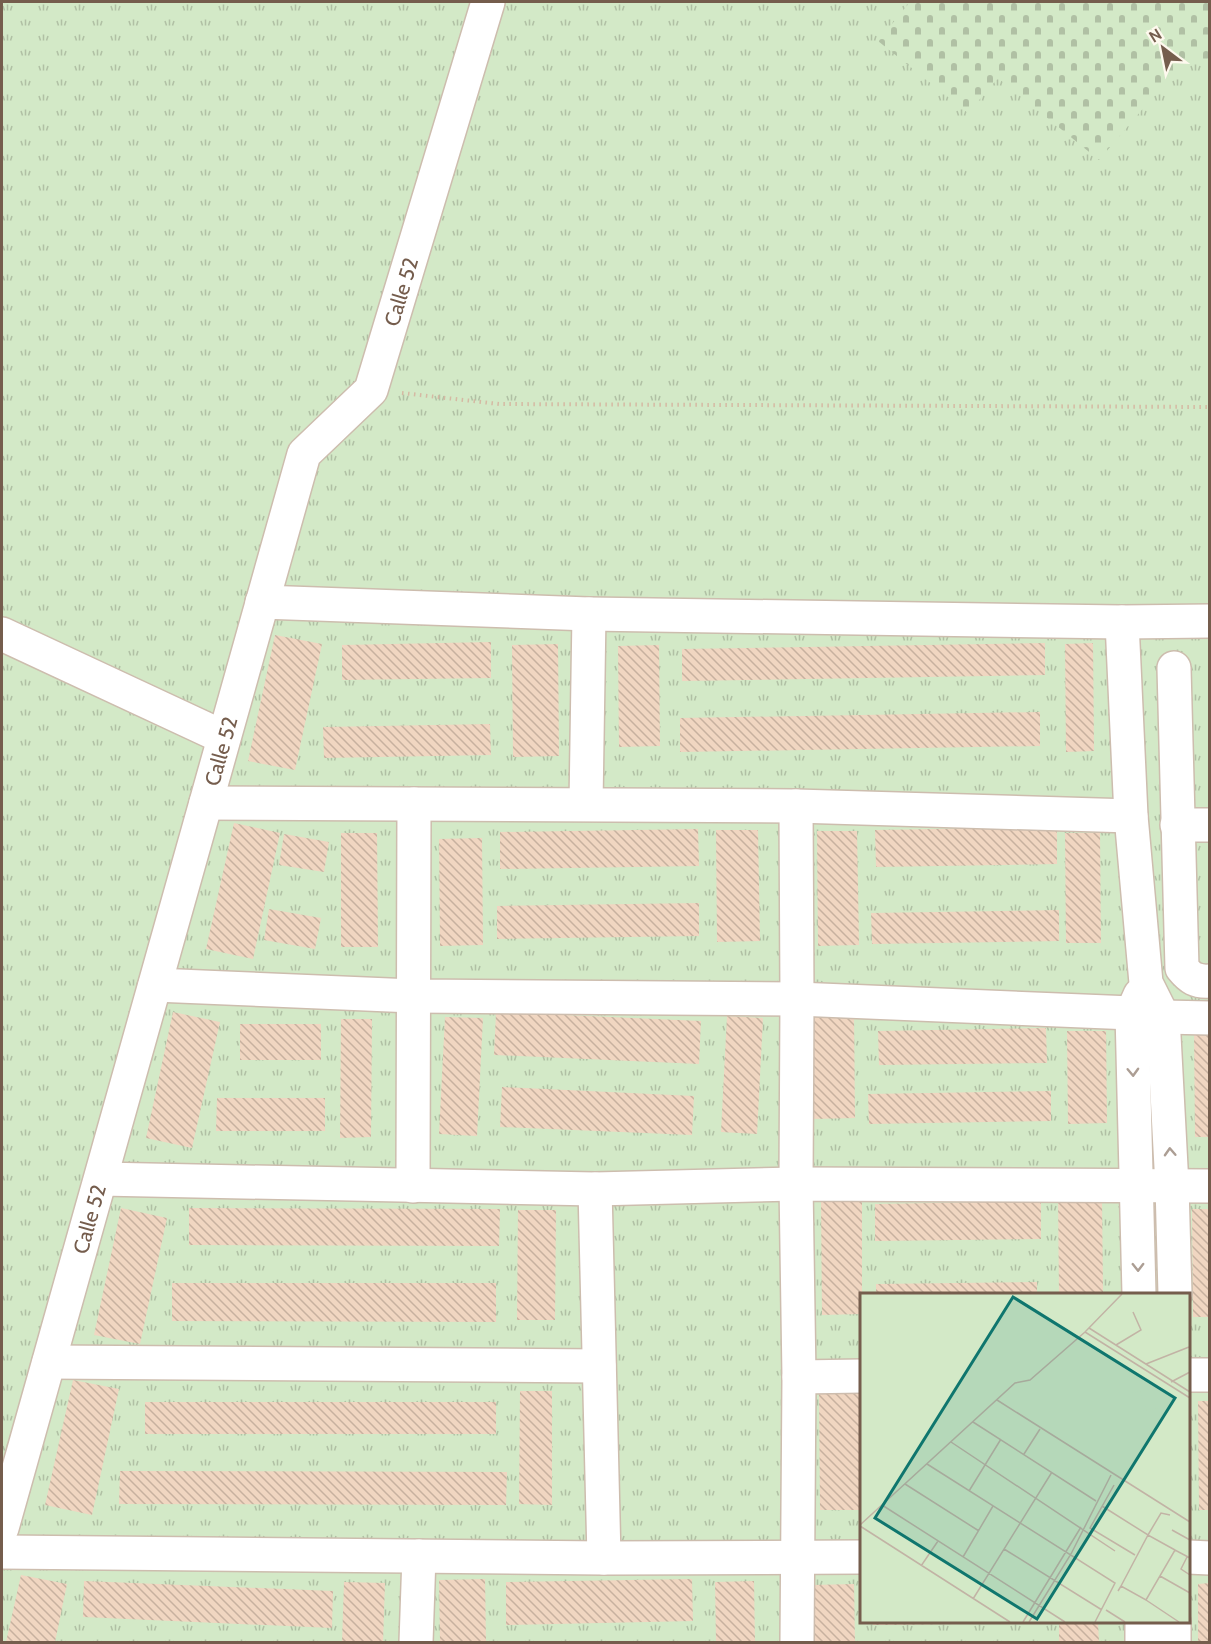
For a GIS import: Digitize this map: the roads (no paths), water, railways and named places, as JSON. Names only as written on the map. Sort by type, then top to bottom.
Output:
[{"type":"street","name":"Calle 52","points":[[2,1528],[304,453],[371,390],[488,2]]},
{"type":"street","points":[[262,602],[590,614],[1122,622],[1209,621]]},
{"type":"street","points":[[586,804],[590,614]]},
{"type":"street","points":[[1122,622],[1131,816],[1147,1015],[1137,1185],[1139,1293]]},
{"type":"street","points":[[2,634],[223,737]]},
{"type":"street","points":[[1174,668],[1182,968],[1198,981],[1209,981]]},
{"type":"street","points":[[206,803],[796,806],[1131,816]]},
{"type":"street","points":[[413,1186],[414,804]]},
{"type":"street","points":[[796,806],[796,1184],[799,1377],[797,1642]]},
{"type":"street","points":[[1177,825],[1209,825]]},
{"type":"street","points":[[155,985],[413,996],[797,999],[1209,1018]]},
{"type":"street","points":[[1147,1015],[1172,1186],[1175,1293]]},
{"type":"street","points":[[101,1179],[595,1189],[796,1184],[1209,1186]]},
{"type":"street","points":[[595,1189],[604,1558]]},
{"type":"street","points":[[49,1362],[599,1366]]},
{"type":"street","points":[[1190,1375],[1209,1375]]},
{"type":"street","points":[[799,1377],[860,1376]]},
{"type":"street","points":[[2,1552],[604,1558],[860,1557]]},
{"type":"street","points":[[416,1642],[419,1556]]},
{"type":"street","points":[[1190,1557],[1209,1558]]},
{"type":"street","points":[[1142,1623],[1142,1642]]},
{"type":"street","points":[[1174,1623],[1174,1642]]}]
